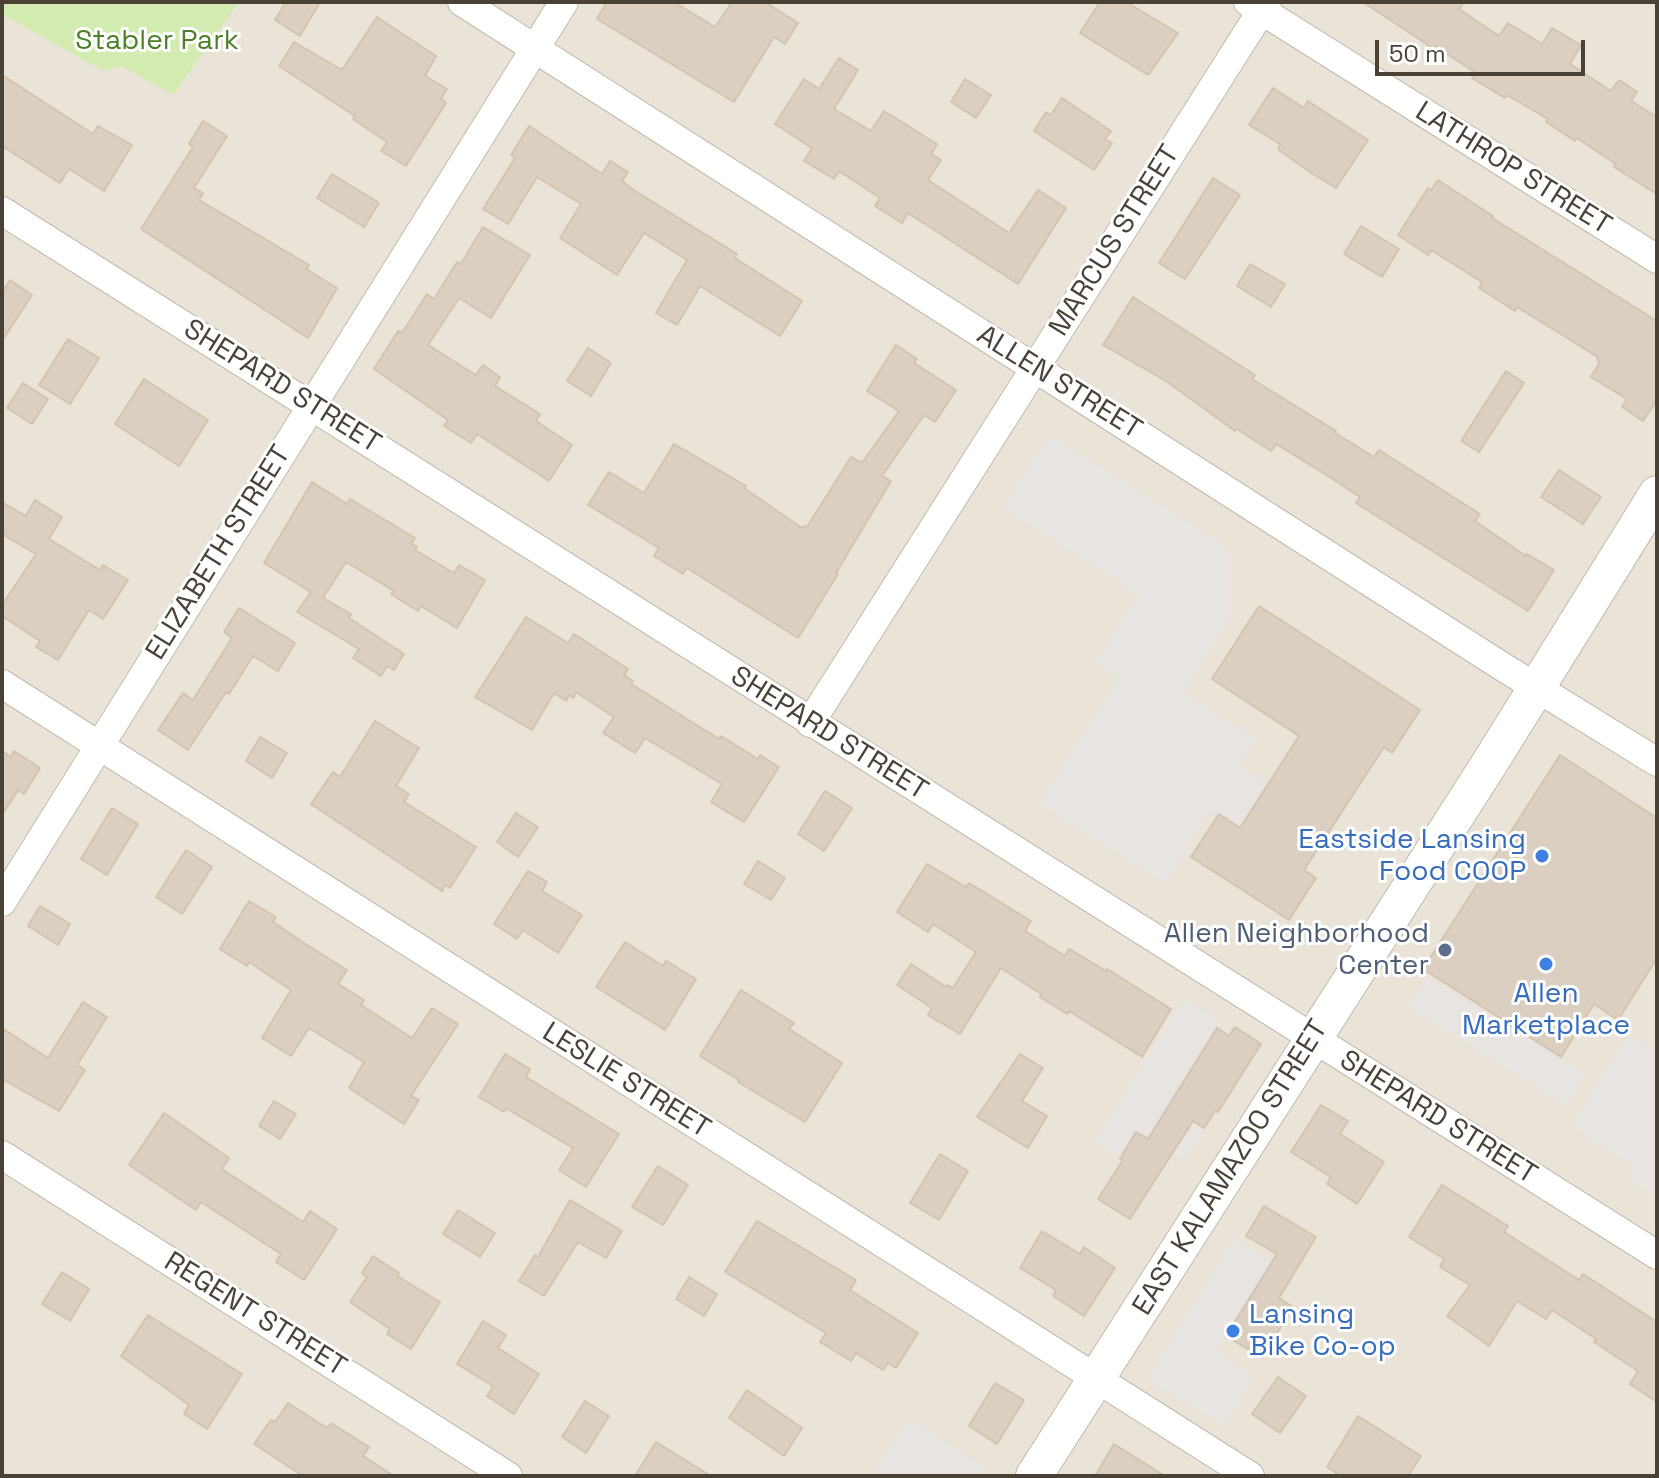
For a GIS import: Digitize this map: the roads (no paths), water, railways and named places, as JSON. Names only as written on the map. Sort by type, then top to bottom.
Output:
[{"type":"street","name":"ALLEN STREET","points":[[462,2],[1657,762]]},
{"type":"street","name":"ELIZABETH STREET","points":[[2,902],[564,2]]},
{"type":"street","name":"LATHROP STREET","points":[[1259,5],[1657,259]]},
{"type":"street","name":"MARCUS STREET","points":[[810,723],[1259,5]]},
{"type":"street","name":"SHEPARD STREET","points":[[2,211],[1657,1255]]},
{"type":"street","name":"EAST KALAMAZOO STREET","points":[[1034,1476],[1657,494]]},
{"type":"street","name":"LESLIE STREET","points":[[2,684],[1250,1476]]},
{"type":"street","name":"REGENT STREET","points":[[2,1155],[508,1476]]},
{"type":"place","name":"Eastside Lansing Food COOP","points":[[1542,856]]},
{"type":"place","name":"Allen Neighborhood Center","points":[[1445,950]]},
{"type":"place","name":"Allen Marketplace","points":[[1546,964]]},
{"type":"place","name":"Lansing Bike Co-op","points":[[1233,1331]]},
{"type":"park label","name":"Stabler Park","points":[[157,41]]}]
